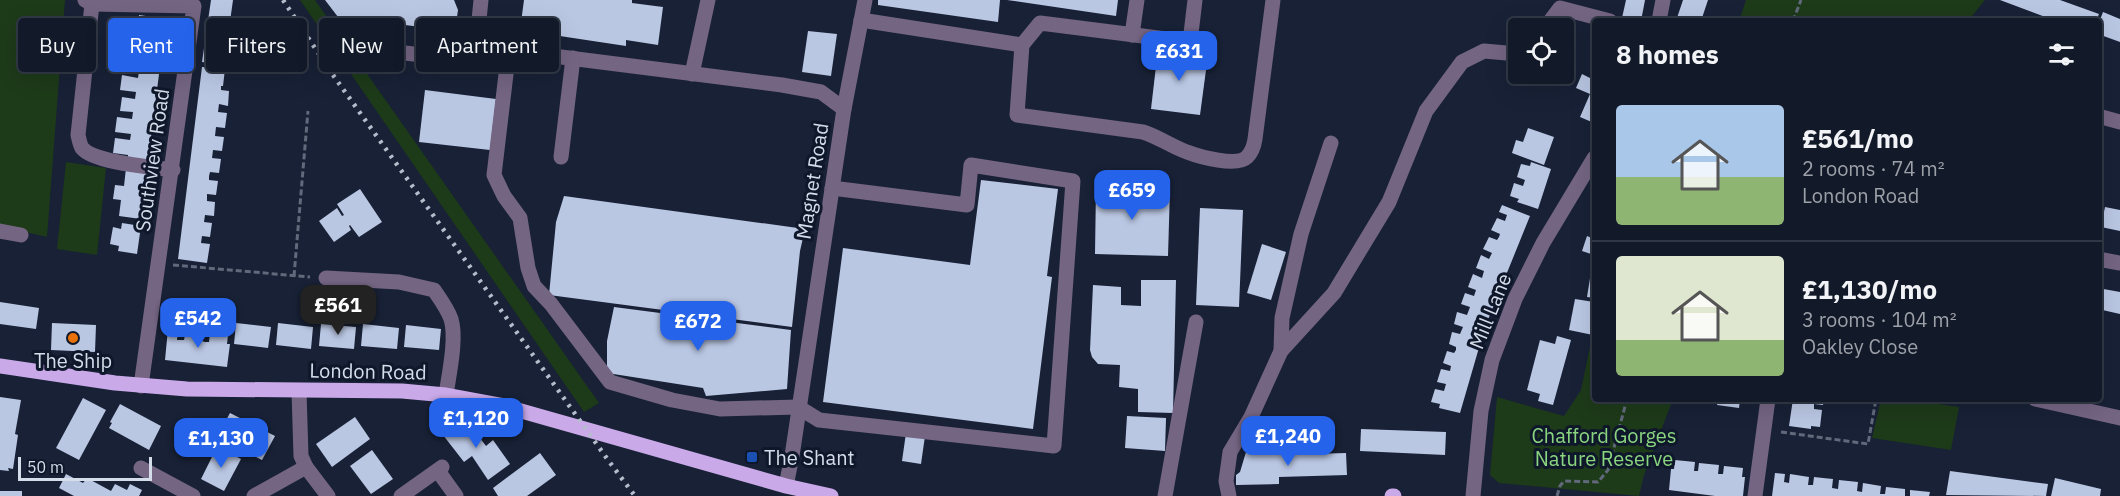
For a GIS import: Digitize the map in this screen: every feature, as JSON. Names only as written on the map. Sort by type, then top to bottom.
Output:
[{"type":"main road","name":"London Road","points":[[0,366],[141,386],[187,389],[446,394],[500,405],[824,495]]},
{"type":"street","points":[[479,18],[481,0]]},
{"type":"street","points":[[692,74],[708,0]]},
{"type":"street","points":[[844,109],[865,0]]},
{"type":"street","points":[[1132,35],[1137,0]]},
{"type":"street","points":[[1195,0],[1190,42],[1040,23],[1022,45],[1017,115],[1143,132],[1157,136],[1187,152],[1232,162],[1247,158],[1255,140],[1273,0]]},
{"type":"street","points":[[1660,18],[1663,0]]},
{"type":"street","points":[[89,2],[78,135],[81,147],[101,159],[172,170]]},
{"type":"street","name":"Southview Road","points":[[89,2],[194,6],[141,386]]},
{"type":"street","points":[[1552,18],[1560,5],[1560,8],[1598,18]]},
{"type":"street","points":[[861,20],[1022,45]]},
{"type":"street","points":[[1229,496],[1226,481],[1230,452],[1251,417],[1281,351],[1334,292],[1389,202],[1426,111],[1462,62],[1484,51],[1508,53]]},
{"type":"street","name":"Magnet Road","points":[[559,56],[821,92],[844,109],[786,486]]},
{"type":"street","points":[[561,157],[573,58]]},
{"type":"street","points":[[506,72],[494,175],[504,196],[520,218],[528,268],[534,286],[551,304],[610,382],[672,400],[720,409],[798,407],[819,420],[1054,446],[1072,181],[971,165],[967,205],[832,188]]},
{"type":"street","points":[[2102,117],[2120,122]]},
{"type":"street","points":[[1281,351],[1282,318],[1301,234],[1331,143]]},
{"type":"street","name":"Mill Lane","points":[[1473,496],[1480,420],[1492,360],[1515,299],[1543,243],[1592,161]]},
{"type":"street","points":[[0,231],[21,235]]},
{"type":"street","points":[[2102,260],[2120,263]]},
{"type":"street","points":[[326,278],[399,282],[434,290],[445,305],[453,331],[446,394]]},
{"type":"street","points":[[1165,496],[1197,322]]},
{"type":"street","points":[[299,391],[301,456],[306,467],[328,496]]},
{"type":"street","points":[[1755,496],[1768,402]]},
{"type":"street","points":[[2049,402],[2120,417]]},
{"type":"street","points":[[254,496],[306,467]]},
{"type":"street","points":[[141,468],[193,496]]},
{"type":"street","points":[[401,496],[440,469],[456,496]]},
{"type":"path","points":[[1794,18],[1801,0]]},
{"type":"path","points":[[294,276],[308,111]]},
{"type":"path","points":[[159,264],[326,278]]},
{"type":"path","points":[[1557,496],[1564,481],[1598,482],[1608,470],[1627,402]]},
{"type":"path","points":[[1764,429],[1868,444],[1875,402]]},
{"type":"green space","points":[[0,0],[65,0],[64,18],[18,18],[18,72],[60,72],[47,237],[0,226]]},
{"type":"green space","points":[[300,0],[315,0],[328,18],[319,18],[319,28]]},
{"type":"green space","points":[[1746,0],[1985,0],[1970,18],[1740,18]]},
{"type":"green space","points":[[350,72],[366,72],[599,403],[584,412]]},
{"type":"green space","points":[[66,162],[106,168],[97,255],[57,249]]},
{"type":"green space","name":"Chafford Gorges Nature Reserve","points":[[1592,337],[1592,402],[1672,402],[1644,475],[1639,496],[1499,483],[1490,475],[1497,397],[1564,416],[1581,390]]},
{"type":"green space","points":[[1880,402],[1926,402],[1959,407],[1951,450],[1872,438]]},
{"type":"building","points":[[211,0],[233,0],[231,18],[208,18]]},
{"type":"building","points":[[325,0],[454,0],[458,10],[457,18],[416,18],[416,26],[404,25],[404,18],[338,17]]},
{"type":"building","points":[[524,0],[632,0],[632,3],[663,7],[658,45],[626,40],[626,46],[559,36],[559,18],[522,18]]},
{"type":"building","points":[[878,0],[1000,0],[998,22],[878,5]]},
{"type":"building","points":[[1007,0],[1118,0],[1116,16]]},
{"type":"building","points":[[1626,0],[1645,0],[1642,18],[1622,18]]},
{"type":"building","points":[[1683,0],[1708,0],[1702,18],[1677,18]]},
{"type":"building","points":[[2000,0],[2060,0],[2099,14],[2097,18],[2048,18]]},
{"type":"building","points":[[2103,12],[2120,19],[2120,42],[2102,35],[2101,18]]},
{"type":"building","points":[[139,15],[159,18],[139,18]]},
{"type":"building","points":[[808,31],[837,34],[831,76],[802,72]]},
{"type":"building","points":[[206,34],[206,63],[202,62]]},
{"type":"building","points":[[1158,49],[1208,55],[1200,115],[1151,109]]},
{"type":"building","points":[[202,67],[206,67],[206,72],[225,72],[221,90],[229,91],[228,106],[219,104],[218,112],[227,113],[225,128],[216,127],[215,136],[224,137],[222,151],[213,150],[212,158],[221,159],[219,173],[210,172],[209,176],[209,180],[218,181],[216,195],[207,194],[207,201],[215,202],[214,216],[205,215],[204,222],[212,223],[210,237],[202,236],[201,243],[210,244],[207,263],[178,259]]},
{"type":"building","points":[[139,72],[159,72],[148,161],[113,153],[115,138],[130,140],[131,134],[115,132],[117,117],[132,119],[133,112],[120,111],[122,97],[135,99],[136,92],[120,90],[122,75],[138,78]]},
{"type":"building","points":[[1582,74],[1592,79],[1592,122],[1580,117],[1590,94],[1576,88]]},
{"type":"building","points":[[425,90],[496,99],[490,150],[419,142]]},
{"type":"building","points":[[1528,128],[1554,137],[1544,165],[1512,153],[1516,140],[1523,142]]},
{"type":"building","points":[[1531,162],[1551,169],[1538,209],[1517,202],[1519,199],[1510,196],[1514,183],[1523,186],[1525,180],[1517,177],[1521,164],[1530,166]]},
{"type":"building","points":[[126,168],[147,171],[141,219],[119,216],[121,200],[113,199],[115,185],[124,186]]},
{"type":"building","points":[[981,180],[1058,189],[1047,276],[1052,277],[1033,429],[823,402],[843,248],[970,265]]},
{"type":"building","points":[[1096,187],[1170,189],[1168,256],[1095,254]]},
{"type":"building","points":[[360,189],[382,222],[359,237],[350,225],[351,230],[334,242],[319,221],[337,208],[342,216],[344,215],[337,204]]},
{"type":"building","points":[[564,196],[805,229],[800,251],[792,327],[549,295],[556,222]]},
{"type":"building","points":[[1502,205],[1530,216],[1485,327],[1460,413],[1439,408],[1440,404],[1431,402],[1435,389],[1444,391],[1446,384],[1437,382],[1441,369],[1450,371],[1451,366],[1443,363],[1447,351],[1454,353],[1456,350],[1456,347],[1449,344],[1452,332],[1460,334],[1463,327],[1454,324],[1457,312],[1467,315],[1470,307],[1461,304],[1465,293],[1474,296],[1476,290],[1468,287],[1473,274],[1482,278],[1484,271],[1476,268],[1481,255],[1489,259],[1492,253],[1483,249],[1489,237],[1497,240],[1499,237],[1500,234],[1491,230],[1497,218],[1505,221],[1507,215],[1499,212]]},
{"type":"building","points":[[2105,207],[2120,210],[2120,231],[2102,227]]},
{"type":"building","points":[[1200,208],[1243,210],[1239,307],[1196,305]]},
{"type":"building","points":[[122,223],[141,226],[137,254],[118,251],[119,246],[110,244],[113,227],[121,229]]},
{"type":"building","points":[[1587,236],[1592,238],[1592,254],[1582,251]]},
{"type":"building","points":[[1262,244],[1286,252],[1271,300],[1247,293]]},
{"type":"building","points":[[1592,266],[1592,298],[1587,297]]},
{"type":"building","points":[[1141,280],[1176,280],[1173,413],[1138,412],[1138,389],[1119,387],[1120,365],[1098,364],[1090,350],[1093,285],[1121,287],[1121,305],[1141,306]]},
{"type":"building","points":[[2102,289],[2120,292],[2120,314],[2102,310]]},
{"type":"building","points":[[1575,299],[1592,302],[1592,335],[1569,330]]},
{"type":"building","points":[[0,302],[39,308],[36,329],[0,324]]},
{"type":"building","points":[[614,307],[791,330],[787,389],[706,396],[703,388],[607,373],[607,341]]},
{"type":"building","name":"The Ship","points":[[52,323],[96,325],[95,352],[51,350]]},
{"type":"building","points":[[236,323],[271,327],[268,348],[234,344]]},
{"type":"building","points":[[278,323],[313,327],[311,349],[276,345]]},
{"type":"building","points":[[321,324],[356,327],[354,349],[319,346]]},
{"type":"building","points":[[363,324],[399,328],[397,349],[361,346]]},
{"type":"building","points":[[406,325],[441,329],[439,350],[404,347]]},
{"type":"building","points":[[168,329],[178,330],[177,340],[184,340],[186,330],[203,332],[202,341],[205,342],[209,342],[210,333],[228,335],[227,344],[230,344],[227,367],[165,360]]},
{"type":"building","points":[[1557,336],[1571,340],[1553,405],[1538,401],[1540,394],[1527,390],[1540,340],[1555,344]]},
{"type":"building","points":[[0,397],[21,400],[15,434],[18,435],[13,469],[8,468],[9,471],[0,470]]},
{"type":"building","points":[[83,398],[106,410],[79,460],[56,448]]},
{"type":"building","points":[[1718,402],[1740,402],[1739,408],[1717,405]]},
{"type":"building","points":[[1793,402],[1824,402],[1823,405],[1814,404],[1814,409],[1822,410],[1820,427],[1811,426],[1811,429],[1789,426]]},
{"type":"building","points":[[120,404],[161,426],[149,450],[109,428]]},
{"type":"building","points":[[230,413],[275,436],[262,460],[217,437]]},
{"type":"building","points":[[1127,416],[1166,418],[1165,451],[1125,448]]},
{"type":"building","points":[[355,417],[370,439],[332,467],[316,444]]},
{"type":"building","points":[[465,418],[486,446],[493,440],[510,464],[488,480],[472,456],[464,462],[443,435]]},
{"type":"building","points":[[1361,429],[1446,432],[1445,455],[1360,451]]},
{"type":"building","points":[[906,433],[925,436],[921,464],[902,461]]},
{"type":"building","points":[[217,447],[241,459],[224,491],[201,479]]},
{"type":"building","points":[[372,450],[393,479],[371,494],[350,466]]},
{"type":"building","points":[[1278,451],[1278,455],[1346,453],[1347,475],[1279,477],[1279,484],[1236,485],[1236,475],[1240,472],[1246,452]]},
{"type":"building","points":[[540,453],[556,475],[527,496],[498,496],[493,488]]},
{"type":"building","points":[[1675,460],[1695,462],[1694,471],[1698,471],[1699,463],[1719,465],[1718,474],[1723,474],[1724,466],[1743,468],[1742,477],[1745,477],[1743,496],[1715,496],[1669,490],[1671,469],[1674,469]]},
{"type":"building","points":[[1950,471],[2048,484],[2046,496],[1946,495]]},
{"type":"building","points":[[1775,473],[1785,474],[1784,482],[1789,483],[1790,474],[1809,477],[1808,485],[1813,485],[1814,477],[1833,479],[1832,488],[1838,489],[1839,480],[1858,482],[1857,491],[1862,492],[1863,483],[1881,486],[1880,494],[1885,494],[1886,487],[1905,489],[1905,496],[1772,496]]},
{"type":"building","points":[[66,474],[83,483],[87,478],[111,491],[115,484],[127,490],[130,484],[142,490],[139,496],[74,496],[59,488]]},
{"type":"building","points":[[2055,478],[2101,489],[2100,496],[2051,496]]},
{"type":"building","points":[[1910,490],[1930,492],[1929,496],[1910,496]]},
{"type":"building","points":[[0,491],[22,491],[22,496],[0,496]]},
{"type":"railway","points":[[283,0],[333,75],[635,496]]},
{"type":"place","name":"The Ship","points":[[73,338]]},
{"type":"place","name":"The Shant","points":[[752,457]]}]
